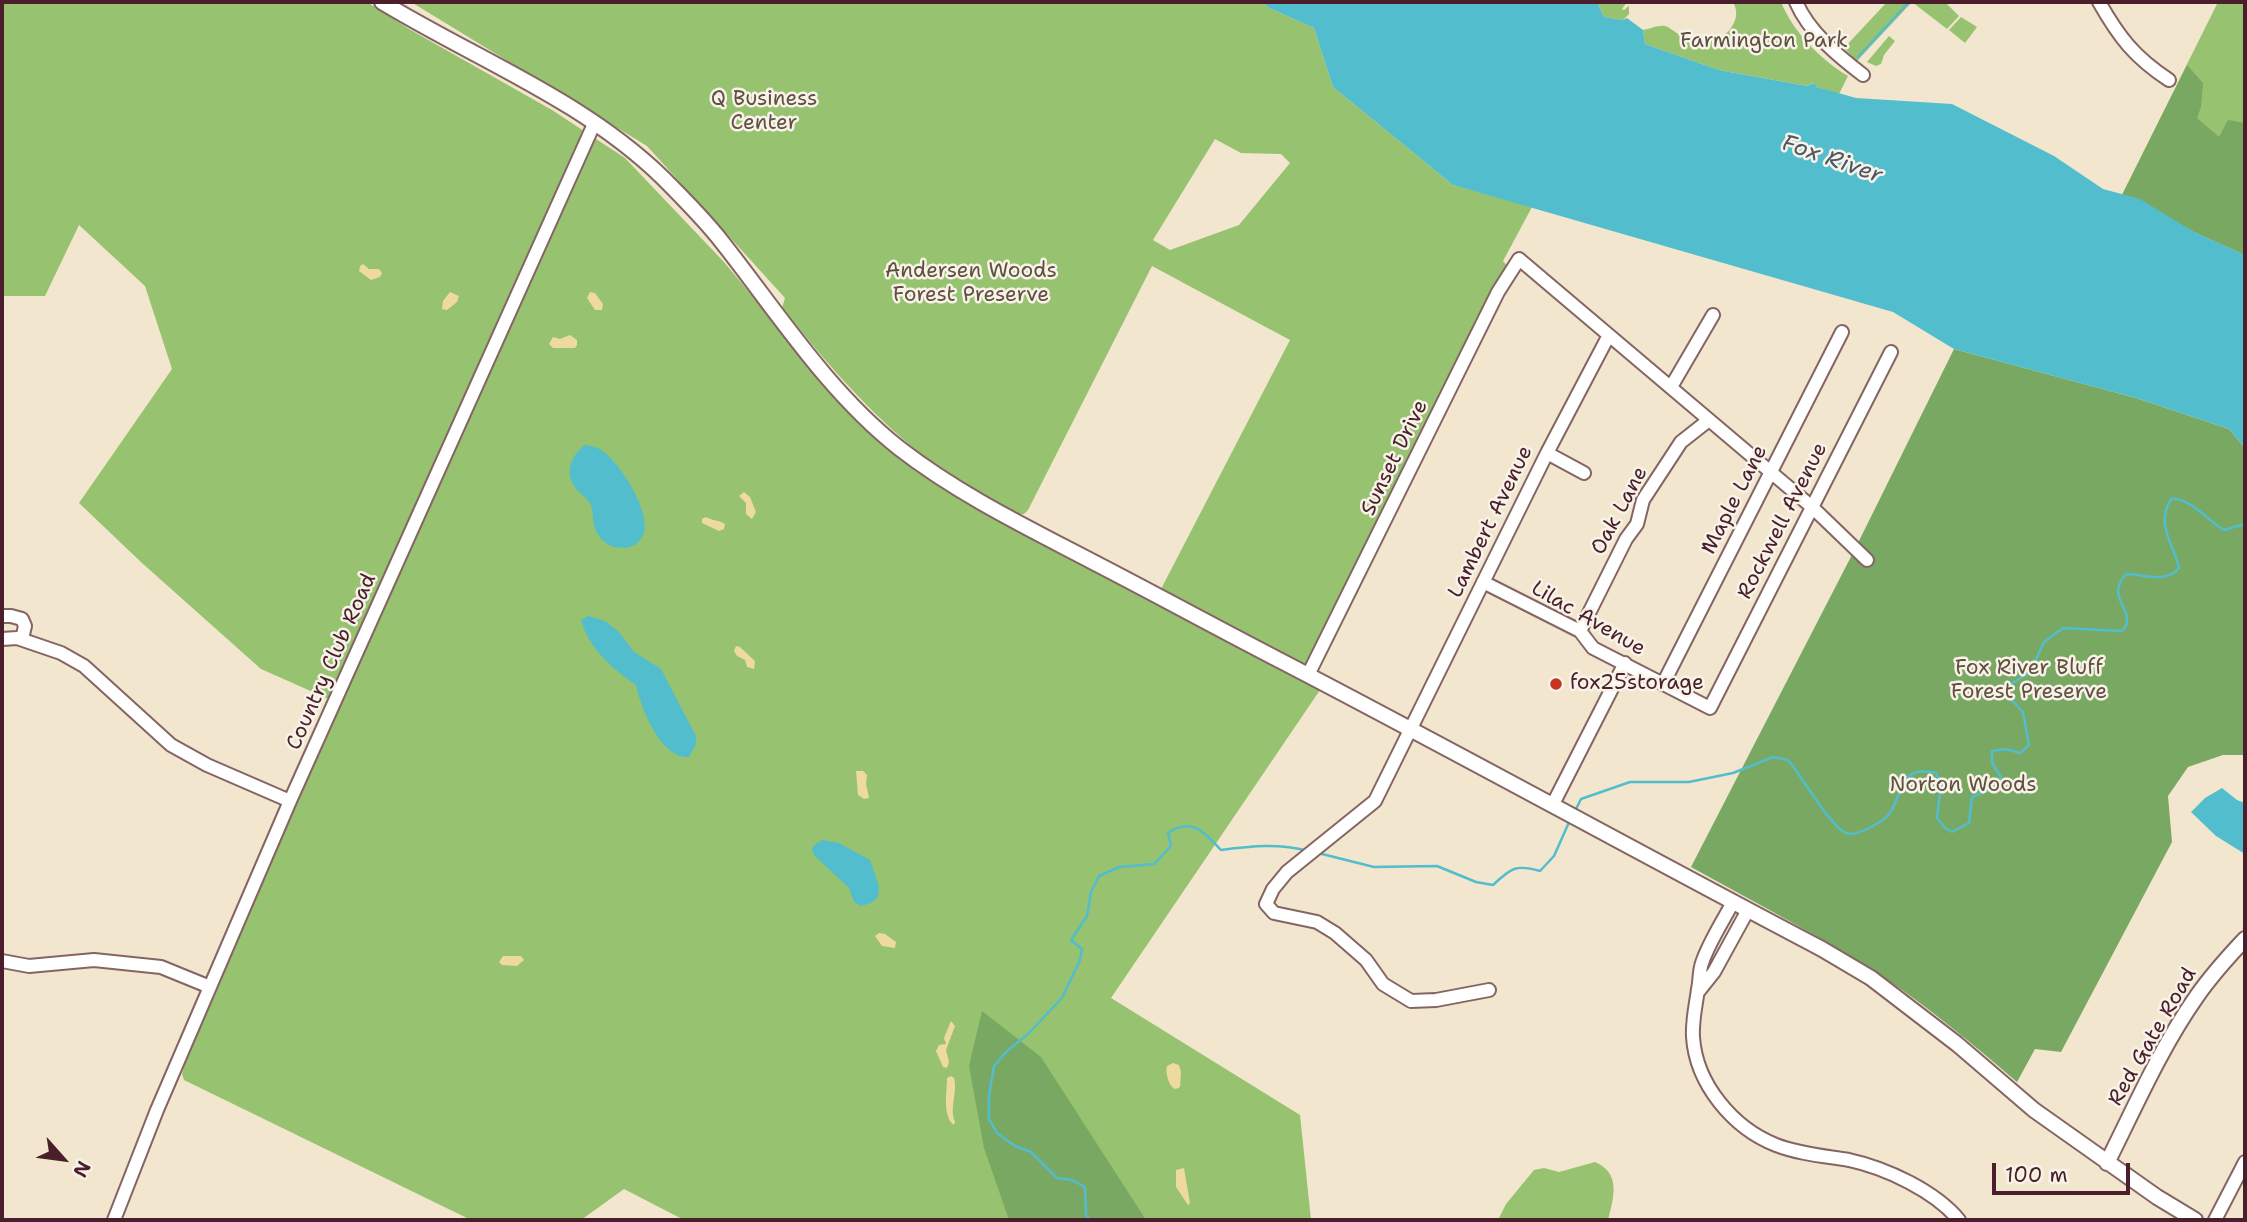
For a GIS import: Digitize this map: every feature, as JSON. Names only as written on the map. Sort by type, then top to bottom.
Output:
[{"type":"main road","points":[[382,2],[453,44],[573,107],[625,145],[664,179],[720,239],[775,314],[842,394],[900,449],[1015,521],[1822,948],[1871,978],[1957,1044],[2034,1110],[2107,1163],[2195,1220]]},
{"type":"main road","name":"Red Gate Road","points":[[2107,1163],[2159,1061],[2195,999],[2217,969],[2245,939]]},
{"type":"street","points":[[1796,2],[1814,30],[1833,52],[1863,75]]},
{"type":"street","points":[[2099,2],[2116,31],[2145,64],[2169,80]]},
{"type":"street","name":"Country Club Road","points":[[114,1220],[157,1110],[290,801],[594,124]]},
{"type":"street","name":"Sunset Drive","points":[[1308,675],[1495,299],[1520,259],[1609,335]]},
{"type":"street","points":[[1671,387],[1713,315]]},
{"type":"street","name":"Maple Lane","points":[[1662,684],[1842,332]]},
{"type":"street","points":[[1609,335],[1812,507],[1867,560]]},
{"type":"street","name":"Lambert Avenue","points":[[1489,990],[1436,1000],[1411,1001],[1383,984],[1366,960],[1335,933],[1317,922],[1273,913],[1266,904],[1273,889],[1287,872],[1375,801],[1547,453],[1609,335]]},
{"type":"street","name":"Rockwell Avenue","points":[[1710,708],[1891,352]]},
{"type":"street","name":"Oak Lane","points":[[1580,631],[1626,539],[1637,524],[1643,500],[1681,442],[1709,420]]},
{"type":"street","points":[[1547,453],[1584,473]]},
{"type":"street","name":"Lilac Avenue","points":[[1483,582],[1580,631],[1593,648],[1710,708]]},
{"type":"street","points":[[2,616],[22,619],[25,626],[22,639]]},
{"type":"street","points":[[2,639],[15,637],[53,649],[84,666],[171,745],[207,765],[290,801]]},
{"type":"street","points":[[1558,807],[1625,663]]},
{"type":"street","points":[[1733,902],[1701,964],[1694,1011],[1693,1037],[1697,1061],[1716,1098],[1729,1114],[1759,1137],[1776,1145],[1877,1168],[1898,1177],[1942,1204],[1959,1220]]},
{"type":"street","points":[[1698,992],[1714,972],[1748,910]]},
{"type":"street","points":[[2,961],[29,966],[93,960],[161,967],[210,987]]},
{"type":"street","points":[[2215,1220],[2245,1162]]},
{"type":"green space","points":[[2,2],[367,2],[409,29],[552,110],[625,158],[724,262],[823,381],[1002,522],[1320,690],[1111,998],[1300,1115],[1311,1220],[684,1220],[624,1189],[581,1220],[471,1220],[184,1080],[182,1074],[186,1060],[340,704],[261,669],[79,503],[172,369],[145,286],[79,225],[45,296],[2,296]]},
{"type":"green space","name":"Andersen Woods Forest Preserve","points":[[411,2],[1263,2],[1269,8],[1314,28],[1333,87],[1453,185],[1532,207],[1503,261],[1510,269],[1312,658],[1306,663],[1300,663],[1160,591],[1290,340],[1152,266],[1028,510],[1024,514],[1018,514],[933,463],[902,439],[865,404],[782,308],[785,298],[647,146]],"holes":[[[1215,139],[1241,153],[1281,154],[1290,163],[1239,225],[1170,250],[1153,240]]]},
{"type":"green space","name":"Farmington Park","points":[[1597,2],[1627,2],[1622,9],[1629,6],[1629,14],[1623,20],[1604,17]]},
{"type":"green space","name":"Farmington Park","points":[[1733,2],[1781,2],[1793,24],[1809,44],[1848,76],[1839,94],[1817,87],[1813,83],[1807,86],[1719,70],[1645,44],[1643,30],[1660,26],[1692,38],[1721,36],[1727,33],[1735,21]]},
{"type":"green space","name":"Farmington Park","points":[[1887,2],[1912,2],[1857,61],[1844,48]]},
{"type":"green space","points":[[1912,2],[1947,4],[1959,16],[1947,29]]},
{"type":"green space","points":[[2218,2],[2245,2],[2245,255],[2194,232],[2140,199],[2122,195]]},
{"type":"green space","points":[[1961,17],[1977,27],[1965,43],[1949,30]]},
{"type":"green space","points":[[1889,36],[1895,41],[1884,55],[1881,64],[1876,66],[1867,62]]},
{"type":"green space","points":[[2187,65],[2203,83],[2197,118],[2219,137],[2228,120],[2245,123],[2245,255],[2122,195]]},
{"type":"green space","name":"Norton Woods","points":[[1954,349],[2136,398],[2229,429],[2245,448],[2245,755],[2223,755],[2188,767],[2168,796],[2172,842],[2061,1052],[2035,1049],[2017,1082],[1937,1016],[1886,979],[1814,935],[1691,867],[1856,547]]},
{"type":"green space","points":[[982,1011],[1041,1057],[1146,1220],[1009,1220],[984,1148],[969,1066]]},
{"type":"green space","points":[[1595,1162],[1609,1172],[1614,1186],[1608,1220],[1498,1220],[1506,1204],[1534,1170],[1544,1168],[1559,1172]]},
{"type":"sand","points":[[363,264],[369,269],[379,269],[382,273],[380,277],[371,280],[359,271]]},
{"type":"sand","points":[[450,292],[459,296],[457,302],[447,310],[442,309],[443,301]]},
{"type":"sand","points":[[590,292],[595,293],[603,304],[602,310],[595,310],[587,298]]},
{"type":"sand","points":[[570,335],[577,340],[575,348],[553,348],[549,344],[553,337],[560,339]]},
{"type":"sand","points":[[744,492],[750,497],[756,512],[752,519],[746,514],[746,503],[739,496]]},
{"type":"sand","points":[[706,517],[725,524],[724,529],[719,531],[702,523],[702,519]]},
{"type":"sand","points":[[736,646],[755,661],[754,669],[747,667],[745,660],[737,656],[734,651]]},
{"type":"sand","points":[[856,771],[863,771],[867,775],[869,798],[864,799],[858,795]]},
{"type":"sand","points":[[879,933],[896,942],[895,948],[882,946],[875,936]]},
{"type":"sand","points":[[503,956],[521,956],[524,960],[517,966],[502,965],[499,962]]},
{"type":"sand","points":[[951,1021],[955,1026],[946,1050],[949,1062],[947,1068],[943,1067],[936,1051],[939,1045],[946,1044],[944,1038]]},
{"type":"sand","points":[[1173,1063],[1179,1065],[1181,1072],[1180,1087],[1176,1089],[1170,1083],[1167,1072],[1167,1066]]},
{"type":"sand","points":[[951,1076],[955,1083],[954,1125],[948,1116],[946,1103],[947,1078]]},
{"type":"sand","points":[[1184,1168],[1190,1203],[1188,1205],[1176,1187],[1176,1170]]},
{"type":"water","name":"Fox River","points":[[1263,2],[1597,2],[1604,17],[1623,20],[1627,18],[1643,30],[1645,44],[1719,70],[1807,86],[1814,83],[1817,87],[1856,98],[1952,104],[2054,156],[2103,189],[2140,199],[2194,232],[2245,255],[2245,448],[2229,429],[2136,398],[1954,349],[1893,312],[1453,185],[1333,87],[1314,28],[1269,8]]},
{"type":"water","points":[[585,445],[598,448],[616,464],[638,499],[645,523],[641,539],[635,545],[623,548],[612,546],[602,540],[595,529],[590,503],[575,487],[570,475],[573,458]]},
{"type":"water","points":[[588,616],[605,621],[619,632],[634,652],[661,669],[696,736],[696,744],[689,757],[670,750],[661,741],[642,706],[636,685],[610,665],[590,640],[581,620]]},
{"type":"water","points":[[2222,788],[2245,803],[2245,854],[2216,836],[2191,812],[2205,798]]},
{"type":"water","points":[[822,840],[839,843],[870,860],[879,886],[878,897],[861,906],[854,902],[849,888],[812,851],[813,846]]},
{"type":"waterway","points":[[1858,57],[1909,2]]},
{"type":"waterway","points":[[1575,811],[1581,799],[1630,782],[1689,782],[1733,773],[1773,757],[1788,760],[1832,821],[1848,834],[1865,830],[1887,816],[1908,777],[1924,771],[1936,773],[1941,784],[1937,818],[1952,832],[1969,823],[1972,797],[1996,787],[2001,777],[1992,763],[1992,751],[2006,749],[2020,753],[2029,745],[2023,712],[2008,696],[2008,686],[2030,672],[2044,642],[2063,628],[2122,631],[2127,617],[2118,591],[2126,574],[2161,577],[2168,576],[2179,568],[2165,526],[2171,499],[2178,499],[2192,506],[2224,530],[2245,524]]},
{"type":"waterway","points":[[1318,853],[1374,867],[1437,866],[1476,882],[1493,885],[1514,869],[1540,871],[1554,856],[1570,820]]},
{"type":"waterway","points":[[1090,1220],[1086,1215],[1085,1187],[1072,1180],[1057,1178],[1031,1152],[1015,1146],[997,1133],[989,1119],[989,1096],[994,1066],[1062,998],[1080,960],[1082,949],[1071,940],[1087,916],[1091,892],[1099,876],[1119,867],[1154,864],[1171,846],[1168,833],[1184,826],[1203,832],[1221,850],[1276,846],[1308,851]]},
{"type":"place","name":"fox25storage","points":[[1556,684]]},
{"type":"park label","name":"Q Business Center","points":[[764,112]]},
{"type":"park label","name":"Fox River Bluff Forest Preserve","points":[[2029,681]]}]
